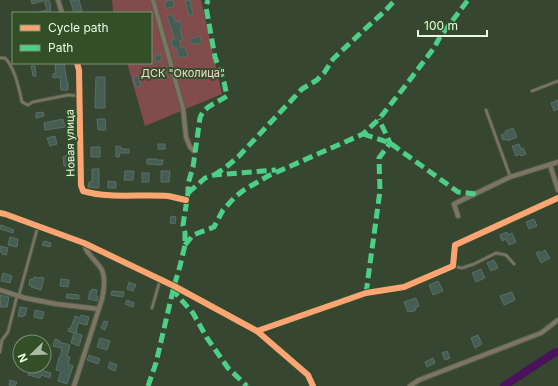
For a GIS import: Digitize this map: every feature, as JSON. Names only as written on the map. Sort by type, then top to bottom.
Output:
[{"type":"street","points":[[58,0],[62,12]]},
{"type":"street","points":[[153,0],[183,108],[186,137],[190,147],[194,151]]},
{"type":"street","name":"Новая улица","points":[[77,64],[79,70],[80,97],[81,185],[83,191],[113,195],[170,196],[186,200]]},
{"type":"street","points":[[458,216],[454,204],[510,177],[558,162]]},
{"type":"street","points":[[550,165],[558,190]]},
{"type":"street","points":[[257,332],[366,293],[404,287],[453,266],[455,245],[558,198]]},
{"type":"street","points":[[0,213],[84,243],[174,286],[257,332],[308,375],[313,386]]},
{"type":"street","points":[[74,386],[104,289],[104,276],[102,270],[84,248],[84,243]]},
{"type":"street","points":[[0,290],[18,296],[56,304],[99,309]]},
{"type":"street","points":[[410,386],[419,380],[541,333],[558,320]]},
{"type":"lane","points":[[0,58],[5,58],[9,62],[18,84],[22,102],[28,105],[33,102],[68,95],[80,97]]},
{"type":"lane","points":[[532,92],[558,81]]},
{"type":"lane","points":[[486,110],[510,177]]},
{"type":"lane","points":[[0,352],[2,340],[8,332],[38,226]]},
{"type":"lane","points":[[453,266],[462,268],[496,253],[506,255],[514,264]]},
{"type":"lane","points":[[152,308],[160,279]]},
{"type":"green space","name":"ДСК \"Околица\"","points":[[112,0],[201,0],[222,94],[145,126],[127,64],[152,64],[152,12],[113,12]]},
{"type":"building","points":[[31,0],[43,0],[43,1],[32,4]]},
{"type":"building","points":[[44,0],[49,0],[51,12],[39,12],[47,10]]},
{"type":"building","points":[[70,0],[79,0],[82,11],[74,12]]},
{"type":"building","points":[[173,0],[174,6],[166,9],[164,2]]},
{"type":"building","points":[[190,0],[193,15],[189,16],[185,1]]},
{"type":"building","points":[[173,14],[175,22],[180,21],[182,28],[180,29],[183,40],[179,41],[181,48],[185,47],[188,56],[179,58],[176,47],[173,48],[171,40],[175,39],[167,16]]},
{"type":"building","points":[[200,36],[202,44],[191,44],[190,39]]},
{"type":"building","points":[[160,54],[162,60],[156,62],[154,56]]},
{"type":"building","points":[[55,64],[64,64],[68,90],[61,90],[60,77],[53,78],[53,74],[56,73]]},
{"type":"building","points":[[31,66],[35,66],[36,76],[33,76]]},
{"type":"building","points":[[165,69],[167,77],[159,80],[155,71]]},
{"type":"building","points":[[138,76],[141,86],[136,87],[133,77]]},
{"type":"building","points":[[96,77],[105,77],[105,108],[95,108]]},
{"type":"building","points":[[558,100],[558,109],[554,111],[551,103]]},
{"type":"building","points":[[43,112],[44,116],[36,118],[36,113]]},
{"type":"building","points":[[63,119],[65,127],[45,130],[44,123]]},
{"type":"building","points":[[97,119],[105,119],[106,130],[98,130]]},
{"type":"building","points":[[513,128],[517,137],[508,141],[508,139],[503,140],[501,135],[506,133],[505,131]]},
{"type":"building","points":[[55,136],[57,144],[50,146],[47,138]]},
{"type":"building","points":[[158,144],[165,144],[165,149],[158,149]]},
{"type":"building","points":[[519,144],[521,149],[523,148],[526,154],[516,156],[512,146]]},
{"type":"building","points":[[116,146],[121,147],[121,149],[129,149],[129,153],[120,153],[119,157],[116,157]]},
{"type":"building","points":[[68,147],[72,147],[74,166],[64,166],[63,157],[69,154]]},
{"type":"building","points":[[91,147],[100,147],[100,157],[91,157]]},
{"type":"building","points":[[147,159],[163,160],[162,165],[147,164]]},
{"type":"building","points":[[92,169],[99,169],[99,188],[88,187],[89,182],[92,182]]},
{"type":"building","points":[[125,171],[134,171],[133,180],[124,180]]},
{"type":"building","points":[[161,171],[170,171],[169,182],[161,182]]},
{"type":"building","points":[[142,173],[149,173],[149,182],[142,182]]},
{"type":"building","points":[[108,181],[116,182],[116,188],[108,188]]},
{"type":"building","points":[[171,216],[176,217],[175,224],[170,223]]},
{"type":"building","points":[[534,219],[537,226],[529,229],[526,222]]},
{"type":"building","points":[[1,225],[14,230],[13,233],[0,229]]},
{"type":"building","points":[[507,232],[508,235],[512,233],[516,242],[509,245],[506,239],[502,241],[500,235]]},
{"type":"building","points":[[10,237],[18,239],[17,247],[8,245]]},
{"type":"building","points":[[44,241],[51,243],[50,247],[42,245]]},
{"type":"building","points":[[0,246],[8,248],[6,255],[0,252]]},
{"type":"building","points":[[545,250],[550,258],[541,263],[536,253],[540,251],[541,253]]},
{"type":"building","points":[[494,260],[498,268],[491,271],[487,263]]},
{"type":"building","points":[[481,269],[485,278],[476,282],[472,273]]},
{"type":"building","points":[[3,273],[12,276],[10,283],[1,281]]},
{"type":"building","points":[[34,277],[44,278],[41,290],[29,285],[30,279],[33,280]]},
{"type":"building","points":[[61,279],[69,280],[68,287],[60,286]]},
{"type":"building","points":[[438,281],[443,291],[433,295],[429,285]]},
{"type":"building","points":[[129,282],[136,285],[133,291],[127,289]]},
{"type":"building","points":[[92,289],[97,290],[97,301],[88,299]]},
{"type":"building","points":[[112,291],[124,292],[123,297],[111,295]]},
{"type":"building","points":[[512,292],[515,300],[504,305],[500,296]]},
{"type":"building","points":[[67,294],[79,295],[79,299],[66,298]]},
{"type":"building","points":[[0,295],[9,297],[7,307],[0,307]]},
{"type":"building","points":[[416,298],[419,306],[415,308],[416,310],[408,312],[404,302]]},
{"type":"building","points":[[127,300],[134,303],[133,307],[125,304]]},
{"type":"building","points":[[20,307],[27,308],[25,316],[23,315],[23,317],[18,316]]},
{"type":"building","points":[[35,310],[44,312],[42,319],[34,317]]},
{"type":"building","points":[[81,315],[89,317],[87,325],[78,323],[75,333],[82,335],[79,346],[71,343],[74,333],[68,331],[69,328],[71,328],[75,316],[80,318]]},
{"type":"building","points":[[104,321],[108,322],[105,330],[101,328]]},
{"type":"building","points":[[478,335],[482,344],[475,348],[471,338]]},
{"type":"building","points":[[100,338],[110,341],[107,350],[97,347]]},
{"type":"building","points":[[55,339],[60,341],[59,342],[70,345],[67,357],[70,357],[68,364],[73,366],[67,384],[58,381],[61,371],[56,370],[62,348],[53,346]]},
{"type":"building","points":[[447,351],[450,358],[445,360],[442,353]]},
{"type":"building","points":[[89,355],[100,359],[98,364],[87,360]]},
{"type":"building","points":[[433,358],[435,363],[427,367],[425,362]]},
{"type":"building","points":[[110,362],[117,365],[115,371],[108,368]]},
{"type":"building","points":[[51,374],[50,378],[41,375],[40,378],[28,375]]},
{"type":"building","points":[[10,380],[17,382],[15,386],[9,385]]},
{"type":"waterway","points":[[504,386],[554,353],[558,352]]},
{"type":"marked path","points":[[148,386],[156,363],[185,245],[183,225],[188,184],[193,167],[200,118],[204,110],[227,96],[224,82],[215,57],[206,7],[208,0]]},
{"type":"marked path","points":[[214,175],[238,157],[302,89],[317,80],[324,73],[333,59],[395,0]]},
{"type":"marked path","points":[[185,245],[193,235],[214,227],[223,210],[244,190],[268,176],[363,134],[379,119],[402,90],[468,0]]},
{"type":"marked path","points":[[366,293],[380,191],[379,158],[390,143],[379,119]]},
{"type":"marked path","points":[[363,134],[390,143],[458,192],[476,194]]},
{"type":"marked path","points":[[188,193],[205,178],[214,175],[276,170]]},
{"type":"marked path","points":[[174,287],[177,295],[193,313],[207,338],[228,368],[247,386]]},
{"type":"cycle path","points":[[77,64],[79,70],[81,185],[83,191],[114,196],[168,196],[186,200]]},
{"type":"cycle path","points":[[257,331],[366,293],[404,287],[453,266],[455,245],[558,198]]},
{"type":"cycle path","points":[[0,213],[84,243],[174,286],[257,331],[308,375],[313,386]]}]
